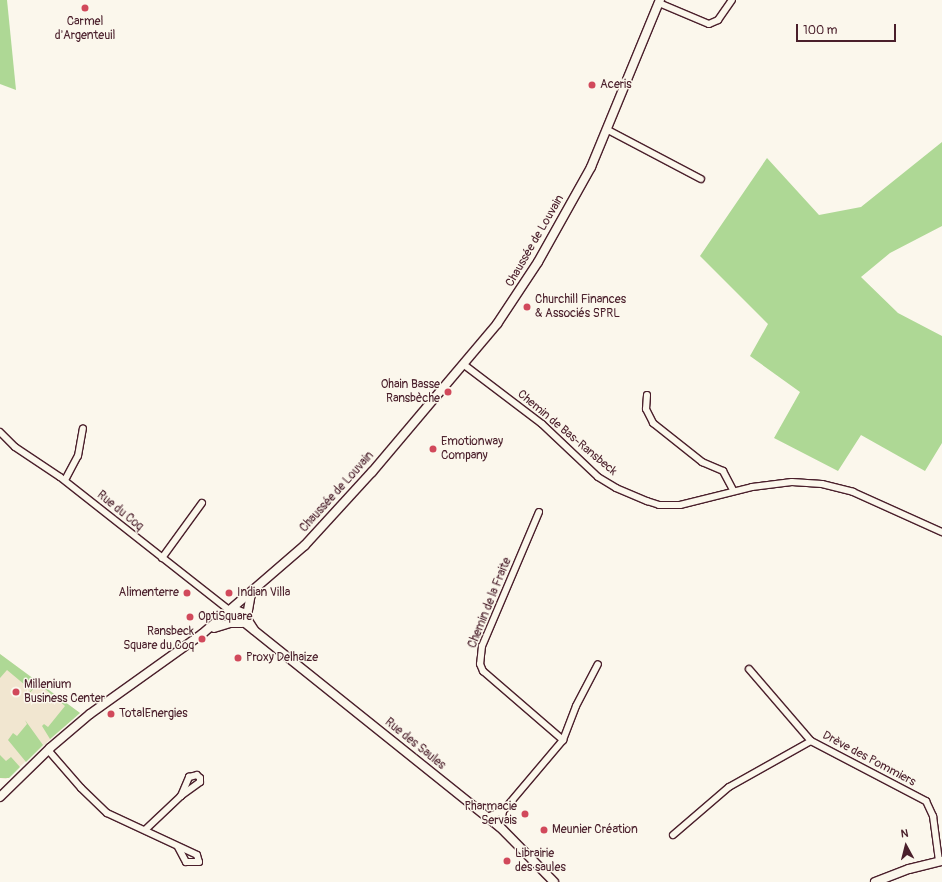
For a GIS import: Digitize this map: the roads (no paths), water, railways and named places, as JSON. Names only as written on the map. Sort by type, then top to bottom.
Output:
[{"type":"main road","name":"Chaussée de Louvain","points":[[0,797],[48,750],[90,714],[202,634],[251,593],[316,533],[372,472],[497,324],[538,262],[591,167],[608,130],[659,2]]},
{"type":"main road","points":[[202,634],[221,625],[245,619],[251,593]]},
{"type":"main road","name":"Rue des Saules","points":[[230,611],[245,619],[255,631],[500,827],[554,882]]},
{"type":"main road","points":[[875,882],[888,875],[941,861]]},
{"type":"street","points":[[659,2],[709,24],[718,20],[732,0]]},
{"type":"street","points":[[608,130],[701,178]]},
{"type":"street","name":"Chemin de Bas-Ransbeck","points":[[463,364],[542,424],[583,464],[616,488],[647,502],[669,506],[685,504],[733,490],[792,482],[830,485],[942,532]]},
{"type":"street","points":[[647,395],[646,409],[653,423],[702,462],[723,471],[733,490]]},
{"type":"street","points":[[64,480],[78,456],[83,428]]},
{"type":"street","name":"Rue du Coq","points":[[0,432],[15,447],[64,480],[230,611]]},
{"type":"street","points":[[162,558],[202,503]]},
{"type":"street","name":"Chemin de la Fraite","points":[[539,512],[482,646],[480,664],[483,671],[563,740]]},
{"type":"street","points":[[487,817],[503,811],[563,740],[576,706],[598,664]]},
{"type":"street","points":[[749,669],[810,741]]},
{"type":"street","name":"Drève des Pommiers","points":[[673,835],[729,787],[810,741],[926,801],[933,816],[941,861]]},
{"type":"street","points":[[48,750],[106,813],[145,830],[178,847]]},
{"type":"street","points":[[145,830],[181,796]]},
{"type":"street","points":[[500,827],[503,811]]},
{"type":"place","name":"Carmel d'Argenteuil","points":[[85,8]]},
{"type":"place","name":"Aceris","points":[[592,85]]},
{"type":"place","name":"Churchill Finances & Associés SPRL","points":[[527,307]]},
{"type":"place","name":"Ohain Basse Ransbèche","points":[[448,392]]},
{"type":"place","name":"Emotionway Company","points":[[433,449]]},
{"type":"place","name":"Alimenterre","points":[[187,593]]},
{"type":"place","name":"Indian Villa","points":[[229,593]]},
{"type":"place","name":"OptiSquare","points":[[190,617]]},
{"type":"place","name":"Ransbeck Square du Coq","points":[[202,639]]},
{"type":"place","name":"Proxy Delhaize","points":[[238,658]]},
{"type":"place","name":"Millenium Business Center","points":[[16,692]]},
{"type":"place","name":"TotalEnergies","points":[[111,714]]},
{"type":"place","name":"Pharmacie Servais","points":[[525,814]]},
{"type":"place","name":"Meunier Création","points":[[544,830]]},
{"type":"place","name":"Librairie des saules","points":[[507,861]]}]
